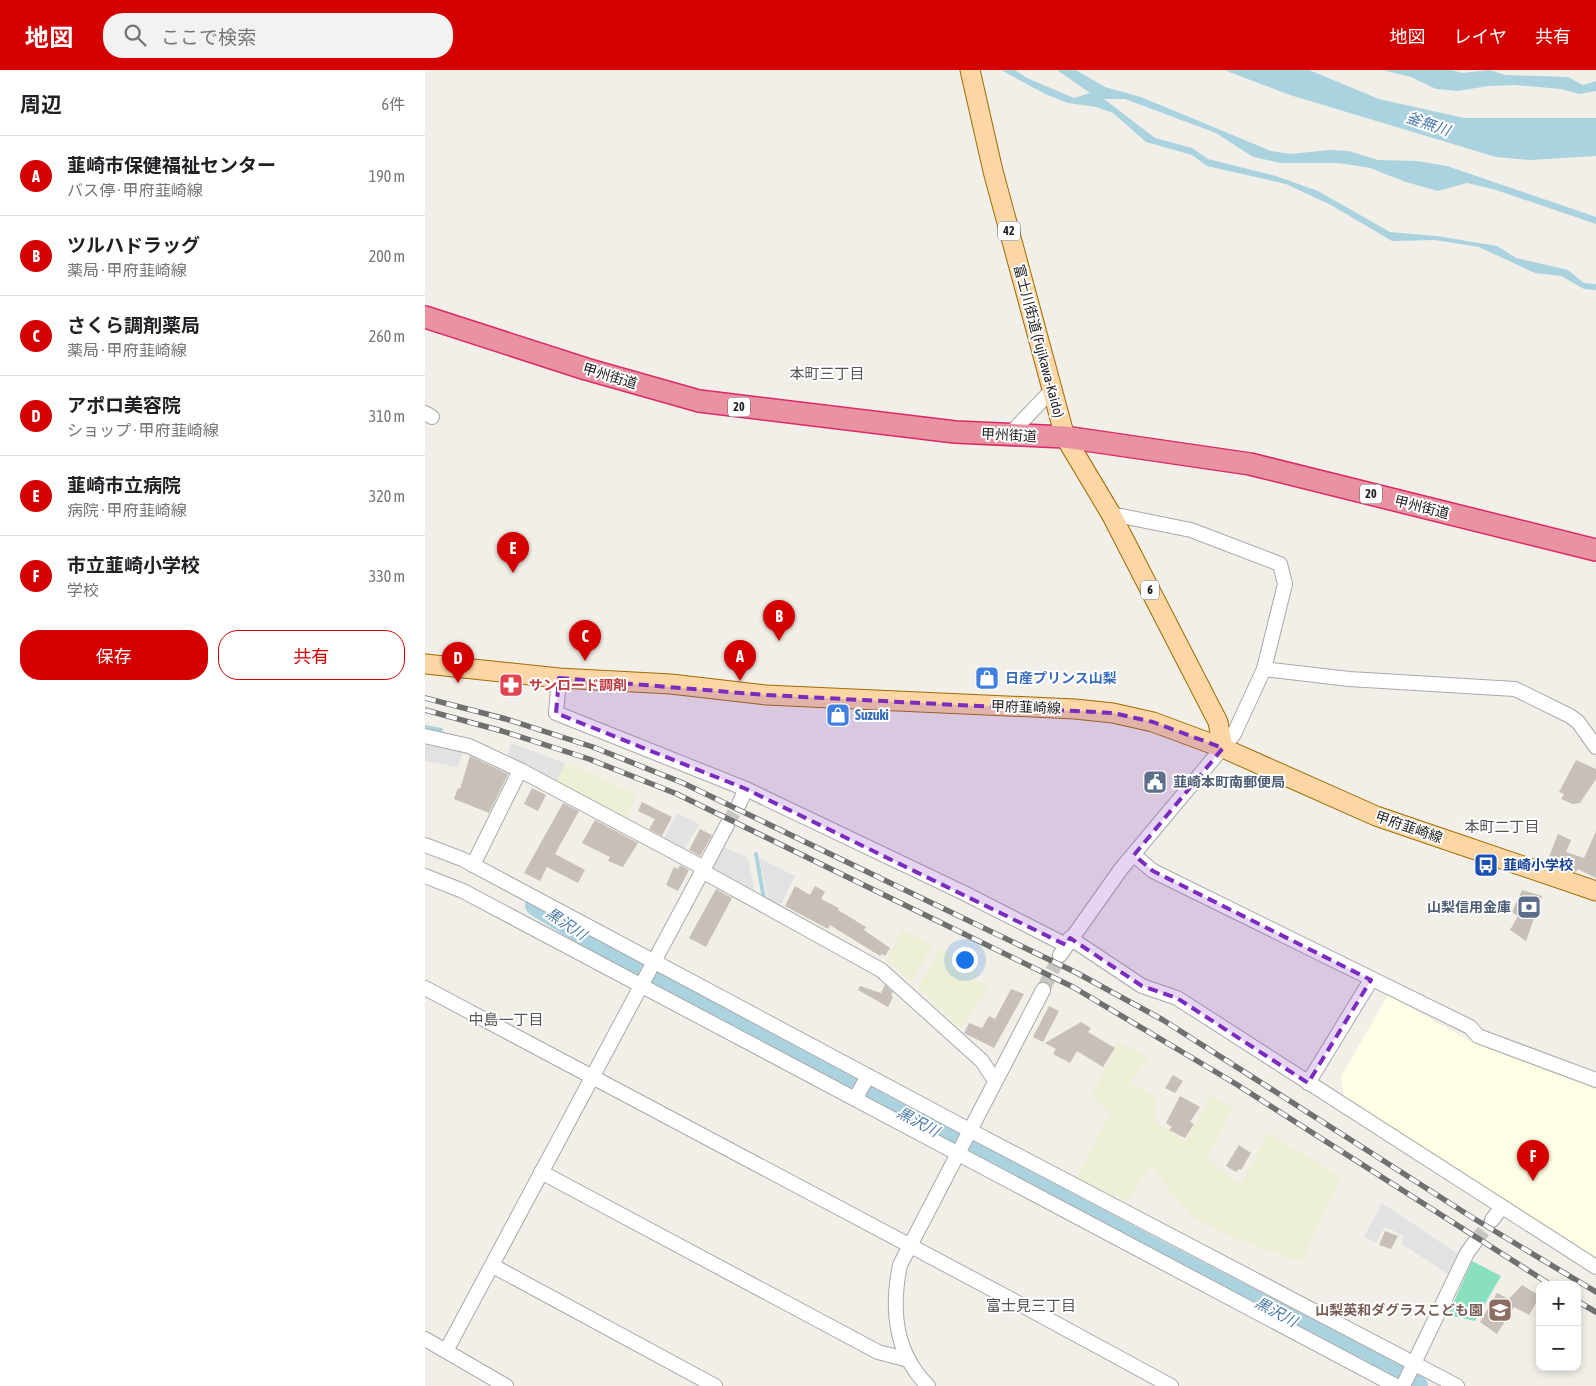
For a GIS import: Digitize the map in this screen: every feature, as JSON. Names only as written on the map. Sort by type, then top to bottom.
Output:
[{"type":"highway","name":"甲州街道","points":[[425,317],[586,369],[699,401],[847,421],[1008,436],[1065,437],[1250,464],[1596,550]]},
{"type":"main road","name":"富士川街道 (Fujikawa-Kaido)","points":[[970,70],[993,171],[1065,437]]},
{"type":"main road","name":"6","points":[[1065,437],[1111,514],[1218,722],[1223,748]]},
{"type":"main road","name":"甲府韮崎線","points":[[429,668],[671,684],[766,695],[1075,709],[1113,713],[1153,722],[1223,748],[1376,816],[1596,891]]},
{"type":"street","points":[[1008,436],[1052,390]]},
{"type":"street","points":[[1065,946],[1121,869],[1234,734],[1264,669],[1285,584],[1280,564],[1191,530],[1111,514]]},
{"type":"street","points":[[1264,669],[1349,679],[1515,688],[1570,716],[1578,722],[1596,747]]},
{"type":"street","points":[[559,678],[556,713],[746,789],[964,893],[1142,986],[1177,998],[1596,1267]]},
{"type":"street","points":[[425,736],[469,746],[520,770],[703,869],[881,970],[982,1061],[995,1081]]},
{"type":"street","points":[[473,865],[520,770]]},
{"type":"street","points":[[739,804],[746,789]]},
{"type":"street","points":[[446,1351],[727,825]]},
{"type":"street","points":[[425,845],[439,849],[473,865],[654,960],[969,1130],[1457,1386]]},
{"type":"street","points":[[1134,854],[1153,871],[1469,1028],[1478,1036],[1596,1080]]},
{"type":"street","points":[[425,876],[463,891],[1395,1386]]},
{"type":"street","points":[[1308,1083],[1371,980]]},
{"type":"street","points":[[425,988],[1171,1386]]},
{"type":"street","points":[[928,1386],[909,1360],[901,1342],[894,1312],[895,1292],[900,1265],[1043,990]]},
{"type":"street","points":[[855,1100],[868,1076]]},
{"type":"street","points":[[541,1172],[878,1352],[909,1360]]},
{"type":"street","points":[[1492,1220],[1502,1207]]},
{"type":"street","points":[[1403,1386],[1467,1253],[1475,1242]]},
{"type":"street","points":[[493,1266],[715,1386]]},
{"type":"street","points":[[425,1339],[506,1386]]},
{"type":"highlighted area","points":[[559,678],[766,695],[1113,713],[1153,722],[1223,748],[1134,855],[1153,871],[1371,980],[1308,1083],[1177,998],[1142,986],[1070,938],[1066,945],[746,789],[556,713]]},
{"type":"shaded area","points":[[425,739],[464,748],[458,767],[425,761]]},
{"type":"shaded area","points":[[511,743],[565,763],[556,784],[507,757]]},
{"type":"shaded area","points":[[565,763],[637,794],[624,821],[556,784]]},
{"type":"shaded area","points":[[677,813],[699,824],[683,851],[663,840]]},
{"type":"shaded area","points":[[724,847],[748,858],[756,899],[709,874]]},
{"type":"shaded area","points":[[759,858],[795,876],[781,904],[768,899]]},
{"type":"shaded area","points":[[902,930],[932,945],[912,983],[887,961]]},
{"type":"shaded area","points":[[940,948],[979,968],[975,979],[988,987],[961,1029],[918,987]]},
{"type":"shaded area","points":[[1388,995],[1468,1040],[1596,1089],[1596,1259],[1345,1103],[1341,1077]]},
{"type":"shaded area","points":[[1119,1042],[1149,1058],[1130,1082],[1157,1098],[1153,1120],[1186,1141],[1210,1095],[1233,1108],[1208,1159],[1240,1184],[1268,1133],[1341,1177],[1301,1263],[1232,1237],[1189,1215],[1151,1166],[1127,1201],[1076,1178],[1110,1113],[1092,1096]]},
{"type":"shaded area","points":[[1382,1203],[1458,1254],[1448,1274],[1402,1244],[1404,1236],[1385,1227],[1376,1243],[1364,1237]]},
{"type":"green space","points":[[1472,1261],[1501,1276],[1475,1321],[1448,1315]]},
{"type":"water","points":[[1001,70],[1015,70],[1027,78],[1074,98],[1090,93],[1057,70],[1076,70],[1105,87],[1141,97],[1271,151],[1290,154],[1329,150],[1349,151],[1378,160],[1417,161],[1447,166],[1596,217],[1596,224],[1496,190],[1467,183],[1438,191],[1406,182],[1370,168],[1339,163],[1281,163],[1253,157],[1216,133],[1125,99],[1104,99],[1155,138],[1192,148],[1208,159],[1276,176],[1318,191],[1390,232],[1437,236],[1497,246],[1516,258],[1568,270],[1584,283],[1596,284],[1596,290],[1584,289],[1561,276],[1535,273],[1479,247],[1435,240],[1392,241],[1331,205],[1286,184],[1207,166],[1192,155],[1146,142],[1113,113],[1096,107],[1068,103],[1045,94]]},
{"type":"water","name":"釜無川","points":[[1224,70],[1309,70],[1379,99],[1464,118],[1596,118],[1596,156],[1530,160],[1496,157],[1290,95]]},
{"type":"water","points":[[1382,70],[1452,70],[1462,73],[1490,70],[1505,75],[1568,77],[1583,85],[1596,81],[1596,91],[1579,94],[1561,89],[1514,85],[1488,86],[1458,91],[1436,89],[1411,77]]},
{"type":"building","points":[[470,756],[508,774],[489,813],[454,799],[458,788],[460,789]]},
{"type":"building","points":[[1576,760],[1596,769],[1596,779],[1580,803],[1573,804],[1561,799],[1564,794],[1559,792]]},
{"type":"building","points":[[532,788],[546,795],[538,811],[524,804]]},
{"type":"building","points":[[642,802],[672,817],[662,836],[649,829],[655,819],[638,811]]},
{"type":"building","points":[[563,803],[579,811],[555,854],[585,870],[578,883],[547,867],[540,881],[524,873]]},
{"type":"building","points":[[595,820],[638,843],[623,867],[608,861],[610,857],[582,843]]},
{"type":"building","points":[[700,829],[712,835],[700,856],[689,850]]},
{"type":"building","points":[[1596,831],[1596,878],[1578,869],[1576,872],[1547,862],[1558,834],[1571,840],[1566,852],[1584,858]]},
{"type":"building","points":[[680,865],[689,870],[678,891],[666,885],[674,867],[678,869]]},
{"type":"building","points":[[795,886],[810,895],[815,886],[825,892],[821,899],[839,908],[838,910],[866,927],[864,930],[890,948],[885,956],[882,954],[880,956],[830,925],[828,929],[785,906]]},
{"type":"building","points":[[716,889],[732,898],[706,947],[689,938]]},
{"type":"building","points":[[1522,890],[1542,896],[1526,941],[1510,930],[1518,916],[1512,912]]},
{"type":"building","points":[[885,985],[893,992],[891,995],[893,997],[888,1007],[858,990],[860,986],[881,993]]},
{"type":"building","points":[[1011,989],[1024,994],[994,1048],[964,1033],[969,1023],[982,1028],[989,1016],[995,1019]]},
{"type":"building","points":[[1049,1006],[1059,1011],[1043,1042],[1033,1037]]},
{"type":"building","points":[[1081,1022],[1091,1028],[1088,1032],[1115,1048],[1103,1067],[1077,1051],[1070,1063],[1053,1054],[1056,1049],[1045,1043]]},
{"type":"building","points":[[1173,1075],[1183,1081],[1175,1093],[1165,1088]]},
{"type":"building","points":[[1180,1096],[1200,1107],[1190,1122],[1194,1124],[1185,1138],[1169,1130],[1172,1127],[1166,1123]]},
{"type":"building","points":[[1239,1145],[1251,1153],[1241,1170],[1239,1169],[1236,1172],[1226,1166]]},
{"type":"building","points":[[1385,1231],[1398,1236],[1391,1249],[1379,1245]]},
{"type":"building","points":[[1522,1285],[1536,1294],[1536,1303],[1529,1315],[1514,1307],[1497,1334],[1480,1322],[1497,1293],[1509,1299]]},
{"type":"waterway","points":[[425,727],[441,730]]},
{"type":"waterway","points":[[756,854],[764,899]]},
{"type":"waterway","name":"黒沢川","points":[[536,905],[585,935],[619,961],[728,1022],[1154,1249],[1417,1386]]},
{"type":"tunnel","points":[[727,825],[739,804]]},
{"type":"tunnel","points":[[1043,990],[1060,955]]},
{"type":"tunnel","points":[[1475,1242],[1492,1220]]},
{"type":"railway","points":[[425,698],[506,719],[593,747],[683,783],[1077,973],[1163,1020],[1473,1218],[1596,1292]]},
{"type":"railway","points":[[425,710],[502,731],[589,759],[677,794],[1073,987],[1236,1084],[1545,1281]]},
{"type":"railway","points":[[1581,1303],[1596,1312]]},
{"type":"place","name":"韮崎市立病院","points":[[513,573]]},
{"type":"place","name":"ツルハドラッグ","points":[[779,641]]},
{"type":"place","name":"さくら調剤薬局","points":[[585,661]]},
{"type":"place","name":"日産プリンス山梨","points":[[987,678]]},
{"type":"place","name":"韮崎市保健福祉センター","points":[[740,681]]},
{"type":"place","name":"アポロ美容院","points":[[458,683]]},
{"type":"place","name":"サンロード調剤","points":[[511,685]]},
{"type":"place","name":"Suzuki","points":[[838,715]]},
{"type":"place","name":"韮崎本町南郵便局","points":[[1155,782]]},
{"type":"place","name":"韮崎小学校","points":[[1486,865]]},
{"type":"place","name":"山梨信用金庫","points":[[1529,907]]},
{"type":"place","name":"市立韮崎小学校","points":[[1533,1181]]},
{"type":"place","name":"山梨英和ダグラスこども園","points":[[1500,1310]]},
{"type":"district","name":"本町三丁目","points":[[827,374]]},
{"type":"district","name":"本町二丁目","points":[[1502,827]]},
{"type":"district","name":"中島一丁目","points":[[506,1020]]},
{"type":"district","name":"富士見三丁目","points":[[1031,1306]]}]
